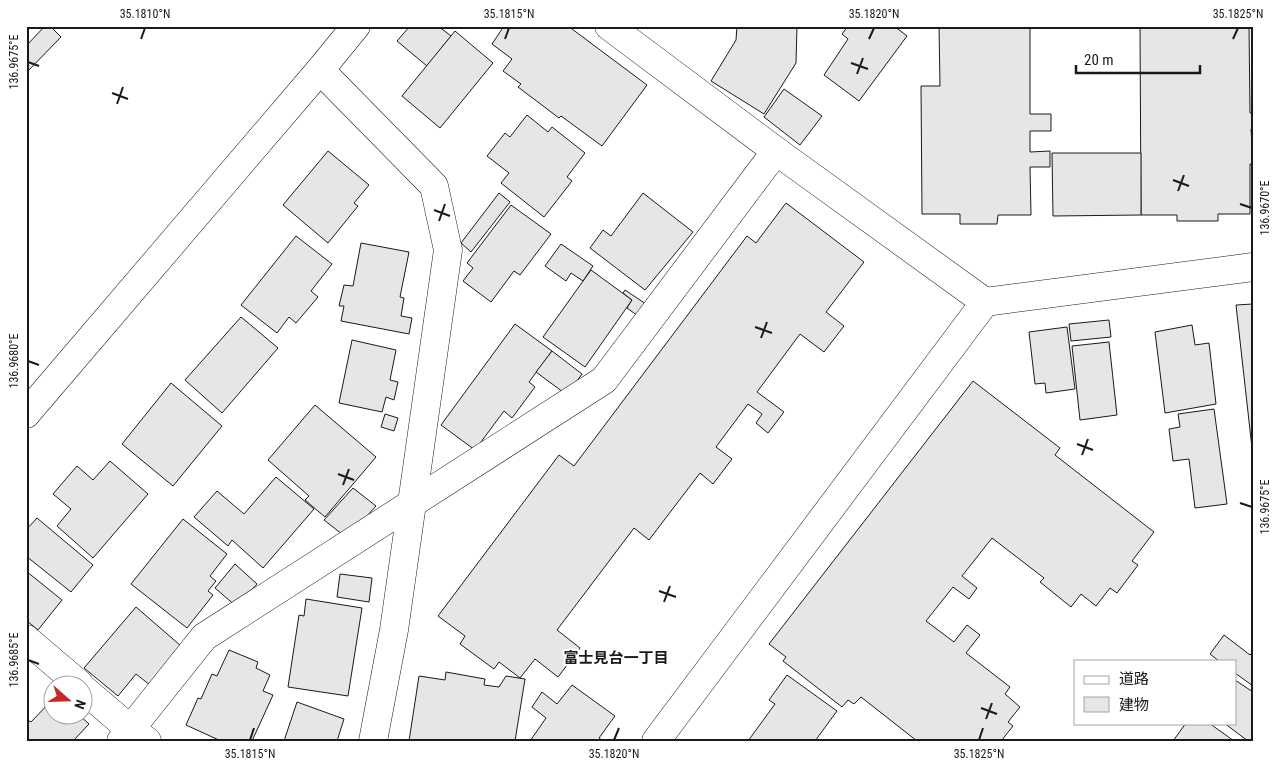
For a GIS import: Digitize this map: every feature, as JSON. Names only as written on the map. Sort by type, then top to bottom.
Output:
[{"type":"street","points":[[26,414],[356,26]]},
{"type":"street","points":[[622,31],[776,151],[985,302],[1253,267]]},
{"type":"street","points":[[320,70],[434,186],[448,250],[394,630],[373,741]]},
{"type":"street","points":[[92,698],[132,737],[204,637],[604,380],[776,151]]},
{"type":"street","points":[[667,737],[985,302]]},
{"type":"street","points":[[26,639],[67,674]]},
{"type":"building","points":[[45,26],[50,26],[61,37],[26,73],[26,46]]},
{"type":"building","points":[[410,26],[438,26],[451,36],[427,66],[397,41]]},
{"type":"building","points":[[504,26],[568,26],[647,85],[602,146],[561,116],[559,118],[518,87],[521,84],[503,71],[512,59],[492,44]]},
{"type":"building","points":[[737,26],[797,26],[796,63],[764,114],[711,81],[736,40]]},
{"type":"building","points":[[848,26],[894,26],[907,36],[859,101],[824,75],[848,39],[842,34]]},
{"type":"building","points":[[939,26],[1030,26],[1030,114],[1051,114],[1051,131],[1030,131],[1030,152],[1050,151],[1050,167],[1030,167],[1031,215],[998,215],[997,224],[960,224],[960,214],[922,214],[921,86],[940,86]]},
{"type":"building","points":[[1140,26],[1249,26],[1250,113],[1253,113],[1253,129],[1251,129],[1253,164],[1250,164],[1250,214],[1218,214],[1218,221],[1177,221],[1177,215],[1141,215]]},
{"type":"building","points":[[455,31],[493,63],[440,128],[402,96]]},
{"type":"building","points":[[784,89],[822,116],[800,145],[764,117]]},
{"type":"building","points":[[527,115],[548,132],[552,127],[585,153],[567,177],[572,181],[544,217],[501,183],[509,173],[487,156],[505,133],[510,137]]},
{"type":"building","points":[[328,151],[369,185],[354,203],[358,206],[328,243],[283,205]]},
{"type":"building","points":[[1052,153],[1141,153],[1141,215],[1053,216]]},
{"type":"building","points":[[499,193],[510,202],[471,252],[461,243]]},
{"type":"building","points":[[643,193],[693,232],[645,290],[590,248],[603,230],[611,236]]},
{"type":"building","points":[[786,203],[864,262],[826,312],[844,326],[824,352],[800,334],[757,392],[784,412],[768,433],[756,423],[762,414],[748,404],[716,447],[732,459],[713,484],[700,473],[649,540],[634,528],[557,630],[580,648],[558,677],[535,659],[520,678],[499,662],[494,669],[460,644],[465,636],[438,616],[559,455],[574,466],[747,236],[756,243]]},
{"type":"building","points":[[511,205],[551,234],[520,275],[514,271],[491,302],[463,281],[473,268],[467,263]]},
{"type":"building","points":[[296,236],[332,264],[311,291],[318,297],[296,323],[289,317],[277,333],[241,305]]},
{"type":"building","points":[[361,243],[409,252],[400,297],[404,298],[401,316],[412,318],[409,334],[341,321],[344,306],[339,306],[344,285],[353,286]]},
{"type":"building","points":[[561,244],[593,266],[583,281],[571,273],[566,281],[545,266]]},
{"type":"building","points":[[591,270],[632,300],[585,367],[543,337]]},
{"type":"building","points":[[625,290],[646,304],[638,316],[627,308],[632,300],[623,293]]},
{"type":"building","points":[[1253,304],[1253,457],[1236,305]]},
{"type":"building","points":[[241,317],[278,348],[222,413],[185,380]]},
{"type":"building","points":[[1109,320],[1111,337],[1071,341],[1069,324]]},
{"type":"building","points":[[515,324],[552,351],[529,382],[535,387],[512,418],[504,411],[475,450],[441,425]]},
{"type":"building","points":[[1192,325],[1195,345],[1209,343],[1216,404],[1165,413],[1155,332]]},
{"type":"building","points":[[1067,327],[1075,389],[1046,393],[1045,383],[1035,384],[1029,332]]},
{"type":"building","points":[[352,340],[396,350],[390,380],[398,382],[394,400],[386,397],[382,412],[339,403]]},
{"type":"building","points":[[1109,342],[1117,415],[1080,420],[1072,346]]},
{"type":"building","points":[[552,351],[582,374],[567,395],[536,372]]},
{"type":"building","points":[[973,381],[1060,448],[1055,455],[1154,532],[1132,561],[1138,565],[1117,593],[1110,588],[1096,606],[1081,594],[1071,607],[1040,582],[1044,578],[992,538],[962,576],[977,588],[969,599],[953,587],[926,621],[954,642],[967,625],[980,635],[966,653],[1010,687],[1005,694],[1020,707],[1008,722],[1013,726],[1001,741],[917,741],[861,697],[854,704],[848,700],[842,707],[783,661],[786,657],[769,644]]},
{"type":"building","points":[[171,383],[222,426],[173,486],[122,444]]},
{"type":"building","points":[[315,405],[376,457],[325,517],[305,500],[309,496],[268,460]]},
{"type":"building","points":[[1214,409],[1227,504],[1195,508],[1189,459],[1173,461],[1169,429],[1180,427],[1178,414]]},
{"type":"building","points":[[385,414],[398,418],[394,431],[381,427]]},
{"type":"building","points":[[110,461],[148,494],[93,558],[57,526],[71,509],[53,494],[77,466],[93,480]]},
{"type":"building","points":[[276,477],[314,509],[263,568],[232,540],[228,546],[194,517],[217,491],[244,514]]},
{"type":"building","points":[[353,488],[376,506],[347,538],[324,520]]},
{"type":"building","points":[[37,518],[93,565],[71,592],[26,556],[26,530]]},
{"type":"building","points":[[183,519],[227,554],[210,576],[216,581],[208,591],[213,595],[187,628],[131,584]]},
{"type":"building","points":[[235,564],[257,584],[237,607],[215,588]]},
{"type":"building","points":[[26,571],[62,600],[38,630],[26,620]]},
{"type":"building","points":[[340,574],[372,578],[369,602],[337,597]]},
{"type":"building","points":[[306,599],[362,608],[348,696],[288,687],[299,615],[304,616]]},
{"type":"building","points":[[136,607],[181,646],[150,685],[136,674],[118,696],[84,668]]},
{"type":"building","points":[[1224,635],[1250,655],[1253,651],[1253,686],[1236,674],[1236,660],[1218,660],[1210,654]]},
{"type":"building","points":[[229,650],[258,662],[256,668],[270,675],[263,691],[273,695],[252,741],[221,741],[186,725],[198,698],[201,699],[212,674],[217,676]]},
{"type":"building","points":[[446,672],[485,679],[484,685],[499,687],[506,676],[525,679],[515,741],[409,741],[419,676],[445,680]]},
{"type":"building","points":[[787,675],[837,711],[815,741],[748,741],[775,704],[769,700]]},
{"type":"building","points":[[1236,681],[1253,692],[1253,741],[1248,741],[1225,724],[1236,724]]},
{"type":"building","points":[[572,685],[615,716],[599,738],[603,741],[530,741],[546,718],[532,707],[542,692],[557,704]]},
{"type":"building","points":[[297,702],[344,719],[337,741],[284,741]]},
{"type":"building","points":[[42,710],[42,724],[89,724],[73,741],[26,741],[26,719],[31,722]]},
{"type":"building","points":[[1185,724],[1210,724],[1234,741],[1173,741]]},
{"type":"district","name":"富士見台一丁目","points":[[616,658]]}]
